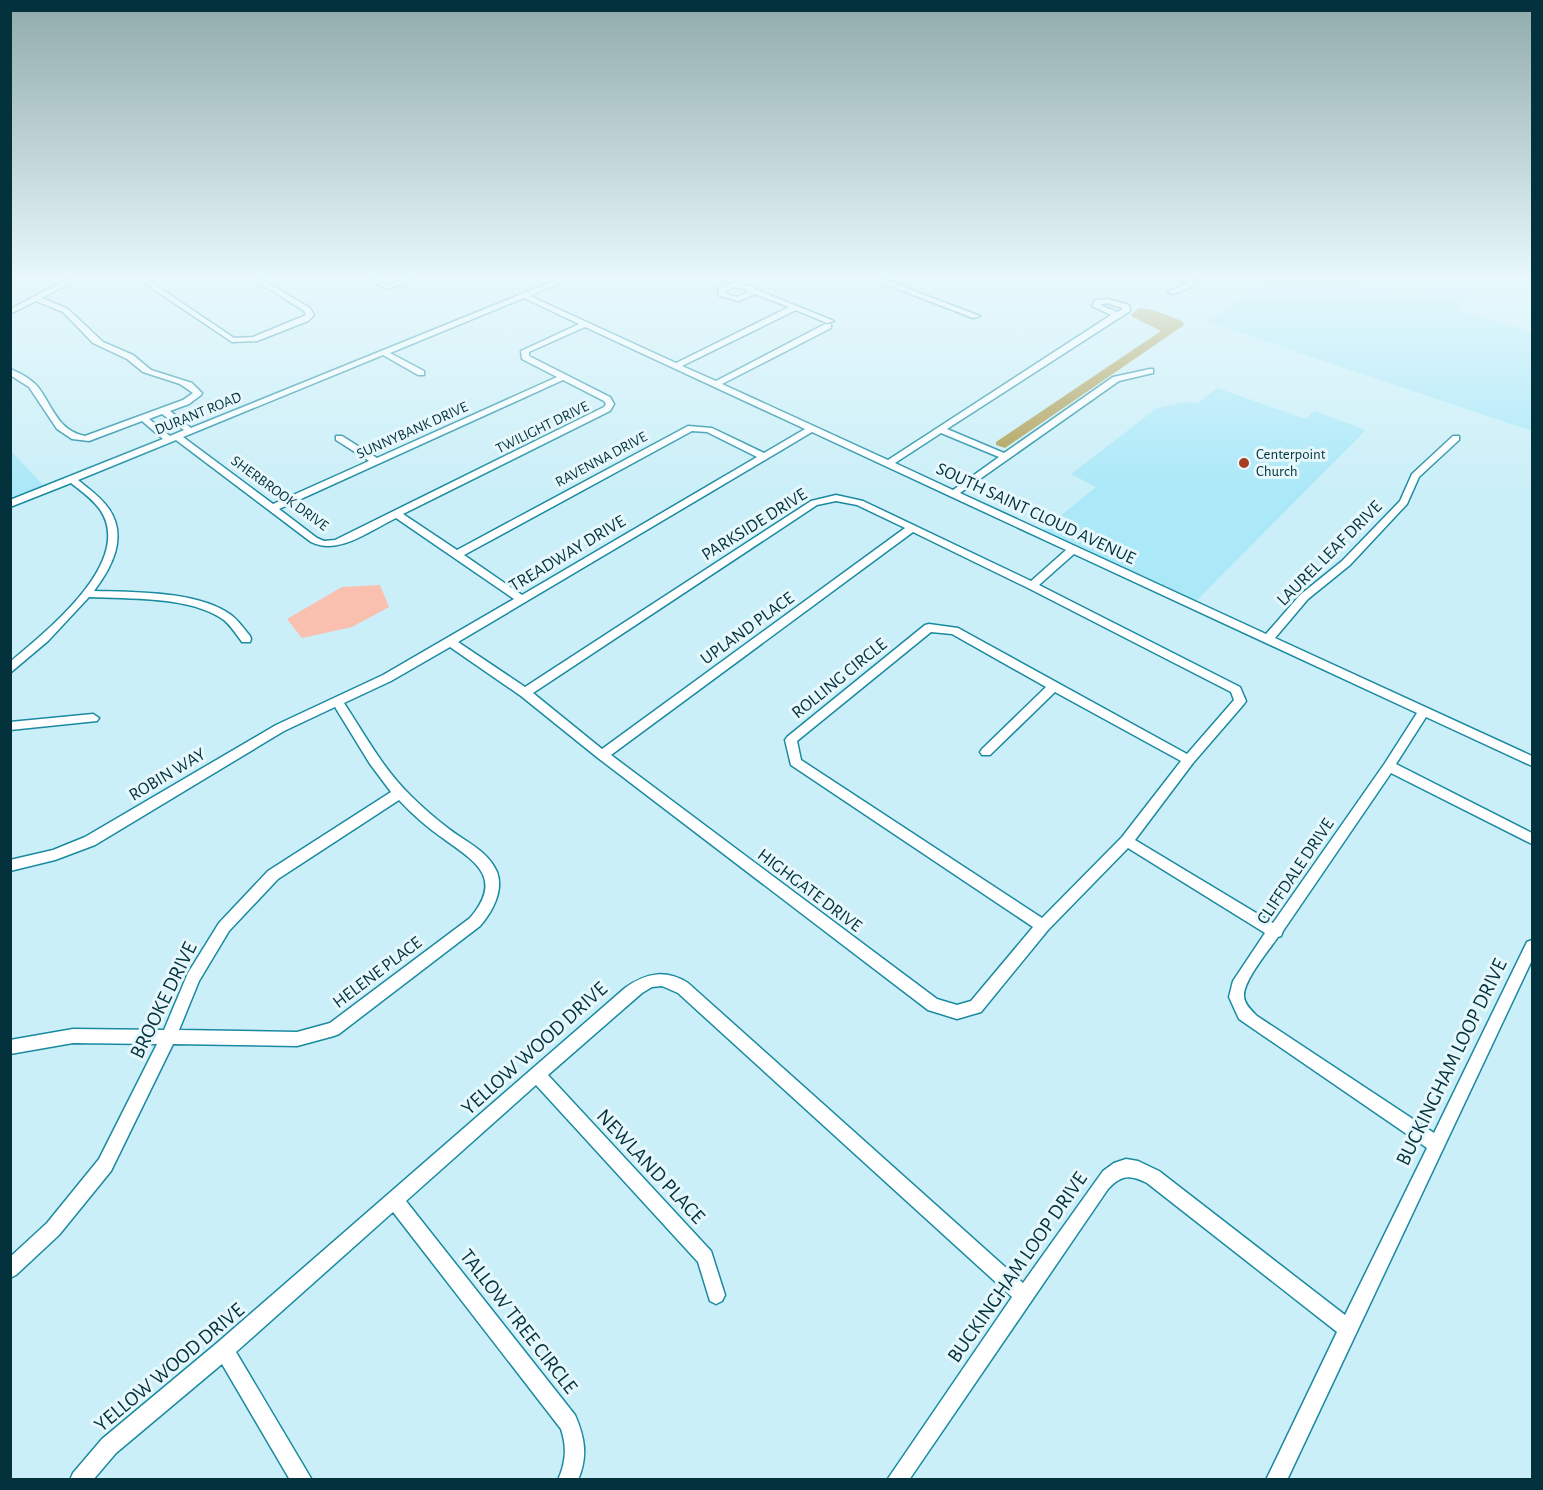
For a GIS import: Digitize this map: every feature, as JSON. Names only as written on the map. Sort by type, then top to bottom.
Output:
[{"type":"street","points":[[10,371],[33,388],[47,412],[67,434],[86,440],[186,402],[198,393],[191,385],[160,378],[145,371],[129,357],[112,350]]},
{"type":"street","name":"DURANT ROAD","points":[[10,504],[394,350]]},
{"type":"street","name":"TWILIGHT DRIVE","points":[[397,514],[602,412],[609,406],[607,399],[525,357],[525,351],[528,350]]},
{"type":"street","name":"SOUTH SAINT CLOUD AVENUE","points":[[642,350],[1269,637],[1533,761]]},
{"type":"street","points":[[677,365],[709,350]]},
{"type":"street","points":[[716,384],[780,350]]},
{"type":"street","points":[[889,464],[1064,350]]},
{"type":"street","points":[[385,353],[421,373]]},
{"type":"street","points":[[954,494],[1116,380],[1150,371]]},
{"type":"street","name":"SUNNYBANK DRIVE","points":[[272,508],[563,377]]},
{"type":"street","points":[[163,410],[190,431]]},
{"type":"street","name":"SHERBROOK DRIVE","points":[[143,418],[314,540],[327,544],[342,541],[397,514]]},
{"type":"street","name":"RAVENNA DRIVE","points":[[456,555],[691,428],[709,430],[764,456]]},
{"type":"street","name":"TREADWAY DRIVE","points":[[338,701],[387,678],[450,642],[812,428]]},
{"type":"street","points":[[942,429],[1005,457]]},
{"type":"street","points":[[339,438],[376,461]]},
{"type":"street","name":"LAUREL LEAF DRIVE","points":[[1269,637],[1304,597],[1346,563],[1404,502],[1415,476],[1456,438]]},
{"type":"street","points":[[10,669],[89,594],[112,553],[113,529],[106,511],[72,479]]},
{"type":"street","name":"PARKSIDE DRIVE","points":[[525,693],[814,503],[836,498],[860,503],[1032,586]]},
{"type":"street","points":[[397,514],[521,599]]},
{"type":"street","name":"UPLAND PLACE","points":[[602,755],[912,528]]},
{"type":"street","points":[[1032,586],[1073,549]]},
{"type":"street","name":"HIGHGATE DRIVE","points":[[450,642],[525,693],[602,755],[933,1005],[957,1012],[976,1007],[1043,926],[1127,841],[1189,760],[1240,701],[1236,690],[1032,586]]},
{"type":"street","points":[[89,594],[163,597],[196,604],[225,616],[246,639]]},
{"type":"street","name":"ROLLING CIRCLE","points":[[1043,926],[795,762],[791,740],[929,628],[954,631],[1189,760]]},
{"type":"street","points":[[986,752],[1053,686]]},
{"type":"street","name":"HELENE PLACE","points":[[10,1047],[73,1036],[170,1035],[297,1039],[334,1029],[482,915],[492,893],[492,879],[483,861],[454,841],[399,793],[338,701]]},
{"type":"street","name":"ROBIN WAY","points":[[10,866],[55,855],[90,841],[280,728],[338,701]]},
{"type":"street","name":"CLIFFDALE DRIVE","points":[[1424,711],[1276,932],[1240,981],[1236,997],[1244,1014],[1282,1042],[1436,1144]]},
{"type":"street","points":[[10,726],[93,718]]},
{"type":"street","points":[[1389,766],[1533,839]]},
{"type":"street","name":"BROOKE DRIVE","points":[[10,1269],[53,1229],[105,1165],[170,1035],[193,978],[224,927],[273,875],[399,793]]},
{"type":"street","points":[[1127,841],[1276,932]]},
{"type":"street","name":"BUCKINGHAM LOOP DRIVE","points":[[1276,1479],[1533,946]]},
{"type":"street","name":"YELLOW WOOD DRIVE","points":[[80,1479],[109,1446],[395,1202],[640,986],[655,979],[669,980],[683,988],[1024,1296]]},
{"type":"street","name":"NEWLAND PLACE","points":[[537,1075],[705,1257],[716,1295]]},
{"type":"street","name":"BUCKINGHAM LOOP DRIVE","points":[[897,1479],[1102,1183],[1113,1171],[1131,1167],[1141,1170],[1166,1186],[1347,1328]]},
{"type":"street","name":"TALLOW TREE CIRCLE","points":[[395,1202],[568,1422],[577,1446],[568,1479]]},
{"type":"street","points":[[224,1350],[302,1479]]},
{"type":"shaded area","points":[[1133,350],[1148,350],[1005,448],[996,445],[996,442]]},
{"type":"shaded area","points":[[1290,350],[1532,350],[1532,431]]},
{"type":"shaded area","points":[[1217,388],[1306,419],[1314,411],[1366,430],[1196,601],[1042,531],[1096,487],[1071,474],[1157,408],[1185,402],[1198,403]]},
{"type":"shaded area","points":[[11,451],[43,485],[11,498]]},
{"type":"shaded area","points":[[380,585],[389,607],[352,627],[302,638],[287,619],[342,587]]},
{"type":"place","name":"Centerpoint Church","points":[[1244,463]]}]
